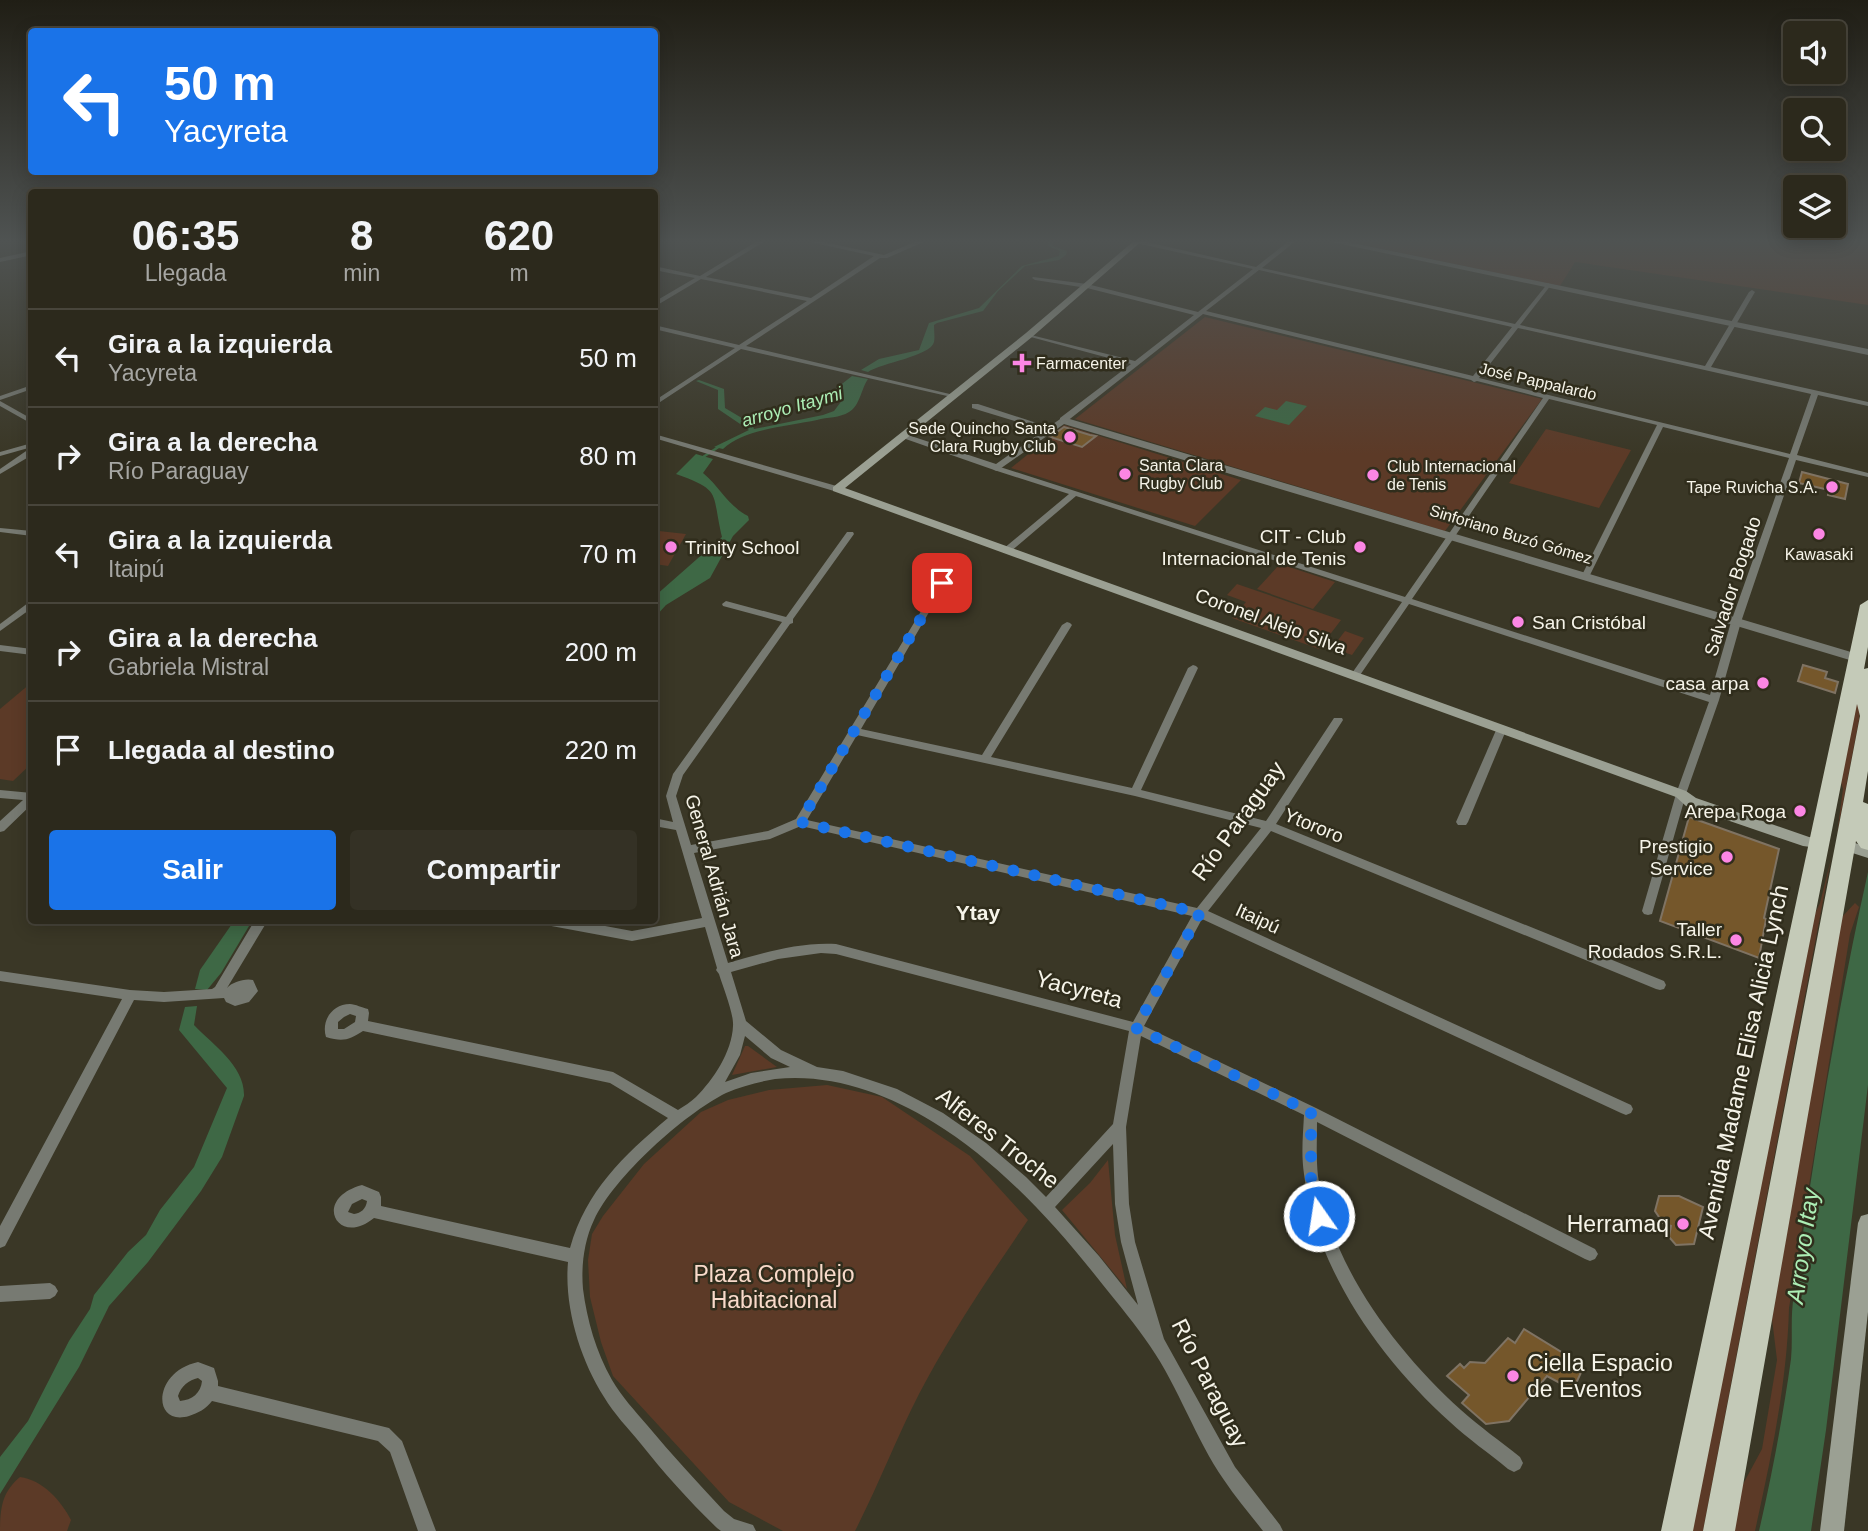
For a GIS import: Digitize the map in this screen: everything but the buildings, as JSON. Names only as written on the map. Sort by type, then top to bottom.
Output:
[{"type":"highway","name":"Avenida Madame Elisa Alicia Lynch","points":[[1676,1531],[1818,843],[1864,664],[1868,605]]},
{"type":"highway","points":[[1719,1531],[1860,843],[1859,830],[1864,800],[1857,778],[1868,716],[1864,695],[1864,664]]},
{"type":"highway","name":"Coronel Alejo Silva","points":[[1818,843],[1860,843]]},
{"type":"main road","points":[[837,489],[905,437],[1057,311]]},
{"type":"main road","name":"Coronel Alejo Silva","points":[[837,489],[1502,728],[1681,794],[1691,802],[1808,842],[1818,843]]},
{"type":"main road","name":"Coronel Alejo Silva","points":[[1860,843],[1868,853]]},
{"type":"main road","points":[[1832,1531],[1867,1237]]},
{"type":"street","points":[[658,401],[794,311]]},
{"type":"street","name":"José Pappalardo","points":[[1193,311],[1868,475]]},
{"type":"street","points":[[1447,311],[1868,404]]},
{"type":"street","points":[[1474,380],[1528,311]]},
{"type":"street","points":[[1675,311],[1868,352]]},
{"type":"street","points":[[1706,369],[1739,311]]},
{"type":"street","points":[[997,468],[1200,313]]},
{"type":"street","points":[[658,328],[954,397]]},
{"type":"street","points":[[1030,335],[1136,363]]},
{"type":"street","points":[[0,398],[28,388]]},
{"type":"street","name":"Salvador Bogado","points":[[1648,911],[1681,794],[1714,701],[1735,622],[1815,393]]},
{"type":"street","points":[[1355,676],[1547,397]]},
{"type":"street","points":[[0,403],[28,420]]},
{"type":"street","points":[[975,406],[1051,429]]},
{"type":"street","name":"Sinforiano Buzó Gómez","points":[[1063,420],[1735,622],[1864,664]]},
{"type":"street","points":[[1585,577],[1661,424]]},
{"type":"street","name":"Coronel Alejo Silva","points":[[658,437],[837,489]]},
{"type":"street","points":[[905,437],[1714,701]]},
{"type":"street","points":[[0,454],[28,446]]},
{"type":"street","points":[[0,472],[28,454]]},
{"type":"street","points":[[1006,551],[1074,494]]},
{"type":"street","points":[[0,530],[28,534]]},
{"type":"street","name":"General Adrián Jara","points":[[740,1024],[671,796],[675,780],[850,534]]},
{"type":"street","points":[[687,850],[770,835],[800,822],[942,583]]},
{"type":"street","points":[[726,604],[790,621]]},
{"type":"street","points":[[0,628],[28,606]]},
{"type":"street","points":[[984,760],[1067,625]]},
{"type":"street","points":[[0,648],[28,652]]},
{"type":"street","points":[[1135,792],[1193,668]]},
{"type":"street","name":"Río Paraguay","points":[[1266,1528],[1229,1473],[1157,1342],[1128,1242],[1122,1204],[1119,1127],[1136,1028],[1200,913],[1269,826],[1338,720]]},
{"type":"street","points":[[1462,822],[1502,728]]},
{"type":"street","name":"Ytororo","points":[[856,731],[1135,792],[1269,826],[1660,985]]},
{"type":"street","points":[[0,794],[28,797]]},
{"type":"street","points":[[0,828],[28,801]]},
{"type":"street","name":"Itaipú","points":[[800,822],[1200,913],[1626,1109]]},
{"type":"street","points":[[658,823],[681,827]]},
{"type":"street","points":[[568,924],[632,936],[707,922]]},
{"type":"street","points":[[213,994],[219,989],[260,924]]},
{"type":"street","name":"Yacyreta","points":[[722,970],[815,946],[836,949],[1136,1028],[1311,1112],[1590,1254]]},
{"type":"street","points":[[0,976],[130,995],[185,996],[230,992]]},
{"type":"street","points":[[0,1241],[130,995]]},
{"type":"street","points":[[740,1024],[776,1054],[815,1073]]},
{"type":"street","points":[[697,1103],[725,1073],[737,1049],[740,1024]]},
{"type":"street","points":[[362,1025],[614,1078],[679,1118]]},
{"type":"street","name":"Alferes Troche","points":[[723,1528],[670,1468],[606,1385],[587,1341],[576,1298],[576,1257],[590,1214],[615,1178],[650,1142],[697,1103],[737,1082],[776,1074],[815,1073],[865,1084],[911,1102],[956,1130],[1047,1206],[1157,1342]]},
{"type":"street","points":[[1311,1112],[1311,1180],[1319,1216],[1335,1257],[1359,1300],[1384,1339],[1449,1410],[1514,1463]]},
{"type":"street","points":[[1047,1206],[1119,1127]]},
{"type":"street","points":[[372,1211],[576,1257]]},
{"type":"street","points":[[0,1294],[50,1291]]},
{"type":"street","points":[[208,1392],[383,1434],[396,1447],[426,1531]]},
{"type":"street","points":[[723,1528],[747,1531]]},
{"type":"green space","name":"Club Internacional de Tenis","points":[[1205,317],[1542,399],[1445,531],[1075,419]]},
{"type":"green space","name":"Santa Clara Rugby Club","points":[[1064,425],[1241,480],[1195,526],[1011,468]]},
{"type":"green space","points":[[1546,429],[1631,450],[1599,508],[1509,483]]},
{"type":"green space","points":[[658,533],[686,534],[668,566],[658,564]]},
{"type":"green space","points":[[1280,564],[1335,582],[1313,609],[1257,589]]},
{"type":"green space","points":[[1237,584],[1341,620],[1319,649],[1232,618],[1246,602],[1227,595]]},
{"type":"green space","points":[[1345,631],[1364,638],[1352,655],[1332,648]]},
{"type":"green space","points":[[1861,673],[1859,720],[1837,834],[1843,789],[1840,779]]},
{"type":"green space","points":[[28,686],[28,767],[13,781],[0,779],[0,709]]},
{"type":"green space","points":[[1831,859],[1703,1531],[1692,1531],[1812,920],[1820,903]]},
{"type":"green space","points":[[1855,903],[1859,907],[1850,934],[1789,1308],[1782,1393],[1772,1448],[1755,1531],[1734,1531],[1742,1486],[1762,1449],[1777,1360],[1772,1319],[1841,918]]},
{"type":"green space","points":[[745,1046],[748,1046],[777,1067],[732,1075]]},
{"type":"green space","name":"Plaza Complejo Habitacional","points":[[827,1085],[882,1097],[970,1156],[1028,1220],[931,1371],[855,1531],[783,1531],[729,1502],[613,1376],[590,1297],[588,1260],[592,1234],[603,1216],[644,1164],[701,1112],[728,1100],[769,1090]]},
{"type":"green space","points":[[1108,1160],[1115,1235],[1127,1289],[1062,1210],[1090,1183]]},
{"type":"green space","points":[[20,1477],[36,1482],[57,1499],[71,1520],[67,1531],[0,1531],[3,1501]]},
{"type":"water","points":[[968,311],[981,311],[934,325],[934,342],[924,351],[868,372],[861,370],[879,359],[919,350],[929,323]]},
{"type":"water","points":[[852,376],[868,379],[856,406],[849,412],[754,433],[723,449],[714,447],[749,430],[718,409],[718,390],[696,381],[724,389],[725,408],[752,424],[754,429],[834,411],[843,399],[833,391]]},
{"type":"water","points":[[1286,401],[1307,406],[1289,425],[1255,416],[1265,407],[1277,410]]},
{"type":"water","points":[[696,454],[713,459],[703,473],[749,520],[733,536],[710,578],[666,605],[658,614],[658,593],[722,537],[712,495],[701,485],[676,474]]},
{"type":"water","name":"Arroyo Itay","points":[[1868,872],[1868,1085],[1811,1531],[1759,1531],[1788,1380],[1792,1351],[1793,1303],[1818,1135],[1836,1029]]},
{"type":"water","points":[[232,924],[250,924],[221,973],[207,990],[195,989],[200,970]]},
{"type":"water","points":[[197,1006],[194,1025],[234,1066],[243,1085],[244,1096],[222,1157],[201,1191],[148,1262],[109,1306],[79,1367],[0,1494],[0,1457],[28,1421],[69,1341],[90,1309],[94,1295],[128,1252],[146,1235],[160,1210],[194,1167],[227,1088],[179,1030],[185,1007]]},
{"type":"waterway","name":"arroyo Itaymi","points":[[700,459],[720,446]]},
{"type":"place","name":"Farmacenter","points":[[1022,363]]},
{"type":"place","name":"Sede Quincho Santa Clara Rugby Club","points":[[1070,437]]},
{"type":"place","name":"Santa Clara Rugby Club","points":[[1125,474]]},
{"type":"place","name":"Club Internacional de Tenis","points":[[1373,475]]},
{"type":"place","name":"Tape Ruvicha S.A.","points":[[1832,487]]},
{"type":"place","name":"Kawasaki","points":[[1819,534]]},
{"type":"place","name":"Trinity School","points":[[671,547]]},
{"type":"place","name":"CIT - Club Internacional de Tenis","points":[[1360,547]]},
{"type":"place","name":"San Cristóbal","points":[[1518,622]]},
{"type":"place","name":"casa arpa","points":[[1763,683]]},
{"type":"place","name":"Arepa Roga","points":[[1800,811]]},
{"type":"place","name":"Prestigio Service","points":[[1727,857]]},
{"type":"place","name":"Taller Rodados S.R.L.","points":[[1736,940]]},
{"type":"place","name":"Herramaq","points":[[1683,1224]]},
{"type":"place","name":"Ciella Espacio de Eventos","points":[[1513,1376]]},
{"type":"district","name":"Ytay","points":[[978,913]]},
{"type":"route","points":[[942,583],[800,822],[1200,913],[1136,1028],[1311,1112],[1311,1180],[1319,1216]]}]
